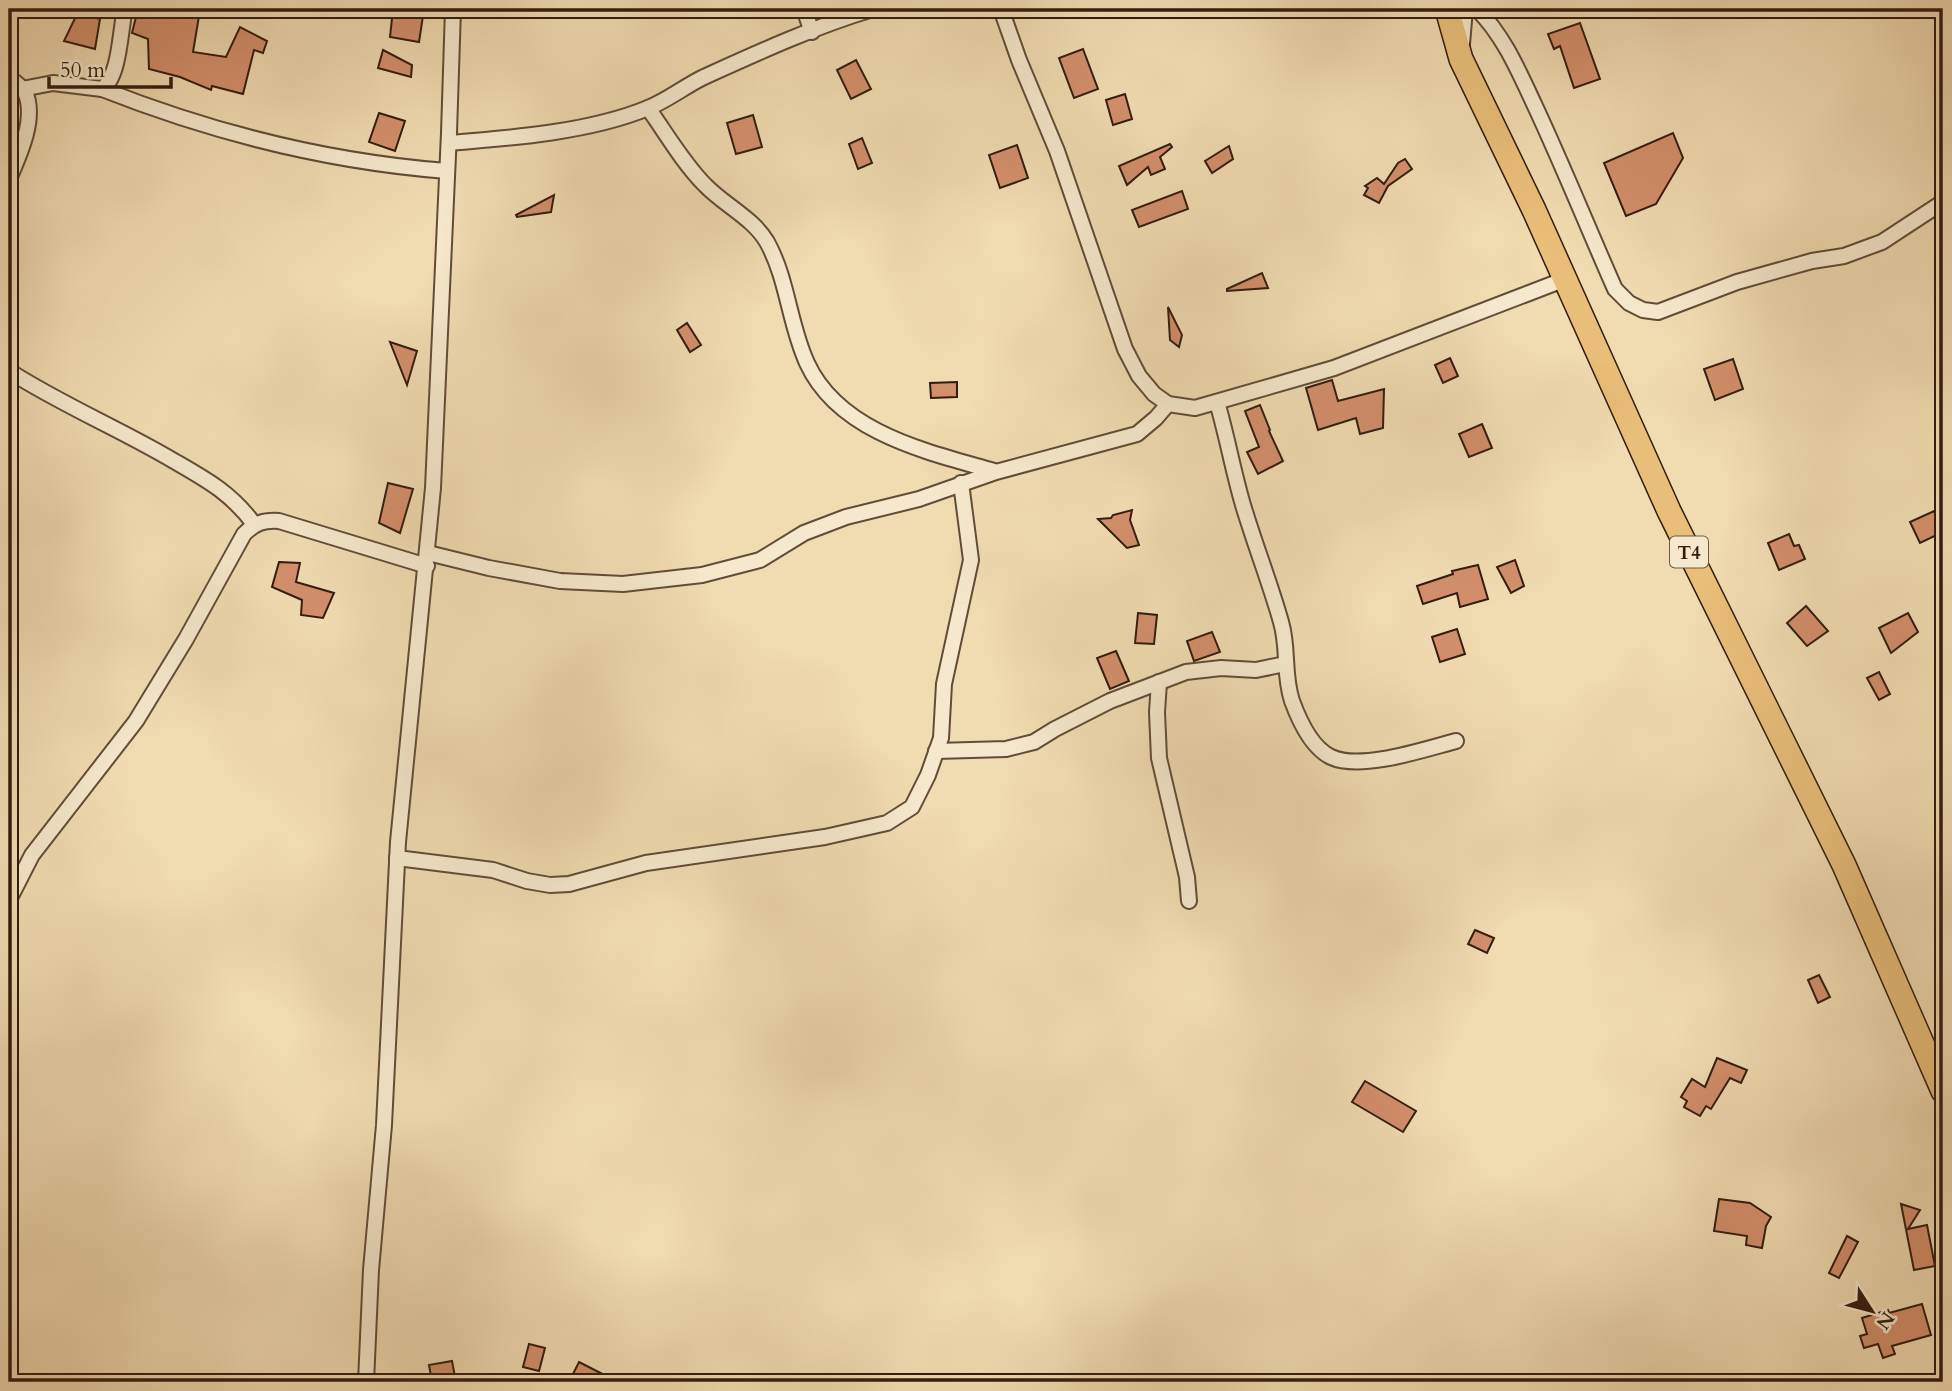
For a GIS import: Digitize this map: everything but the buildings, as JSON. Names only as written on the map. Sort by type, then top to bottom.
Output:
[{"type":"highway","name":"T4","points":[[1447,9],[1461,59],[1534,210],[1563,280],[1669,511],[1844,865],[1943,1091]]},
{"type":"street","points":[[102,89],[112,79],[125,9]]},
{"type":"street","points":[[366,1382],[371,1270],[384,1125],[397,858],[433,488],[453,9]]},
{"type":"street","points":[[804,9],[812,32]]},
{"type":"street","points":[[449,143],[490,140],[603,123],[648,108],[702,78],[873,9]]},
{"type":"street","points":[[1002,9],[1019,60],[1057,151],[1125,349],[1139,376],[1153,394],[1167,404],[1195,408],[1334,368],[1563,280]]},
{"type":"street","points":[[1461,59],[1465,9]]},
{"type":"street","points":[[1477,9],[1488,20],[1514,61],[1615,289],[1629,303],[1643,310],[1658,312],[1737,282],[1812,261],[1844,256],[1882,242],[1943,202]]},
{"type":"street","points":[[9,76],[25,92],[29,119],[20,155],[9,179]]},
{"type":"street","points":[[22,89],[53,83],[102,89],[144,105],[315,152],[393,167],[447,171]]},
{"type":"street","points":[[648,108],[701,181],[720,200],[757,227],[767,242],[779,269],[793,325],[808,365],[833,400],[859,420],[895,439],[996,472]]},
{"type":"street","points":[[9,370],[50,396],[133,437],[219,488],[238,503],[254,524]]},
{"type":"street","points":[[1217,402],[1243,505],[1282,625],[1286,649],[1284,672],[1292,701],[1306,729],[1322,751],[1350,761],[1372,760],[1456,741]]},
{"type":"street","points":[[9,900],[32,855],[136,720],[186,639],[244,534],[254,524],[265,520],[279,521],[427,559],[560,582],[622,584],[702,575],[760,560],[804,533],[846,517],[919,499],[996,472],[1138,434],[1167,404]]},
{"type":"street","points":[[397,858],[493,870],[550,885],[569,884],[646,863],[825,837],[887,823],[912,807],[928,775],[941,738],[944,684],[971,560],[961,483]]},
{"type":"street","points":[[936,751],[1006,749],[1034,742],[1110,701],[1186,672],[1220,668],[1256,670],[1285,664]]},
{"type":"street","points":[[1159,681],[1159,758],[1187,877],[1189,901]]}]
